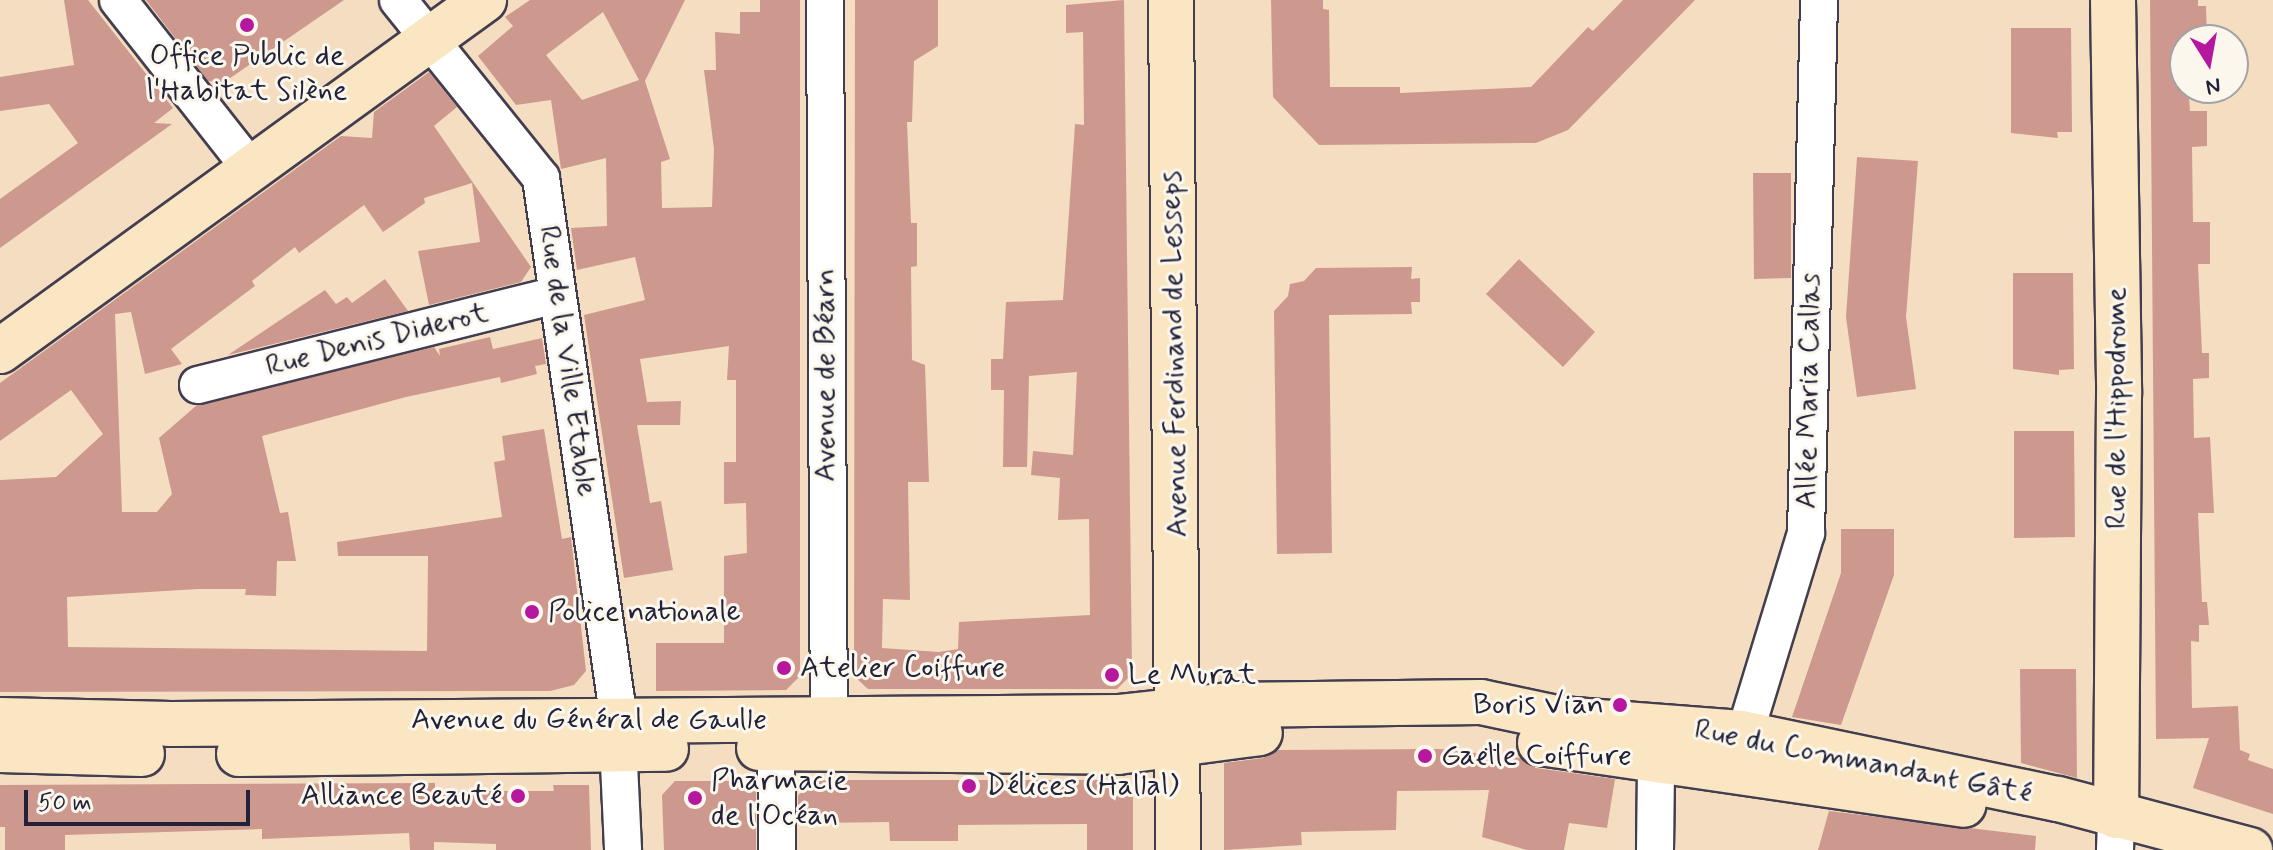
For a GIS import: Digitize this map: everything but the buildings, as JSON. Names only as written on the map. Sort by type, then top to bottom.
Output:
[{"type":"street","points":[[118,0],[251,169]]},
{"type":"street","name":"Rue de la Ville Etable","points":[[398,0],[541,178],[618,735],[623,850]]},
{"type":"street","points":[[0,351],[484,0]]},
{"type":"street","name":"Avenue de Béarn","points":[[825,0],[828,734]]},
{"type":"street","name":"Avenue Ferdinand de Lesseps","points":[[1171,0],[1178,850]]},
{"type":"street","name":"Allée Maria Callas","points":[[1738,753],[1806,533],[1819,0]]},
{"type":"street","name":"Rue de l'Hippodrome","points":[[2113,0],[2119,395],[2116,833]]},
{"type":"street","name":"Rue Denis Diderot","points":[[198,385],[556,295]]},
{"type":"street","name":"Rue du Commandant Gâté","points":[[1178,725],[1481,702],[1560,733],[1656,762],[1738,753]]},
{"type":"street","name":"Avenue du Général de Gaulle","points":[[0,720],[62,724],[618,735],[828,734],[1118,717],[1178,725]]},
{"type":"street","name":"Rue du Commandant Gâté","points":[[1560,733],[1738,753],[2116,833],[2250,850]]},
{"type":"street","points":[[777,734],[777,850]]},
{"type":"street","name":"Avenue du Général de Gaulle","points":[[0,750],[59,755],[618,735]]},
{"type":"street","points":[[1655,850],[1656,762]]},
{"type":"place","name":"Office Public de l'Habitat Silène","points":[[247,25]]},
{"type":"place","name":"Police nationale","points":[[532,612]]},
{"type":"place","name":"Atelier Coiffure","points":[[784,668]]},
{"type":"place","name":"Le Murat","points":[[1112,675]]},
{"type":"place","name":"Boris Vian","points":[[1620,705]]},
{"type":"place","name":"Gaëlle Coiffure","points":[[1425,756]]},
{"type":"place","name":"Délices (Hallal)","points":[[969,786]]},
{"type":"place","name":"Alliance Beauté","points":[[518,796]]},
{"type":"place","name":"Pharmacie de l'Océan","points":[[695,798]]}]
